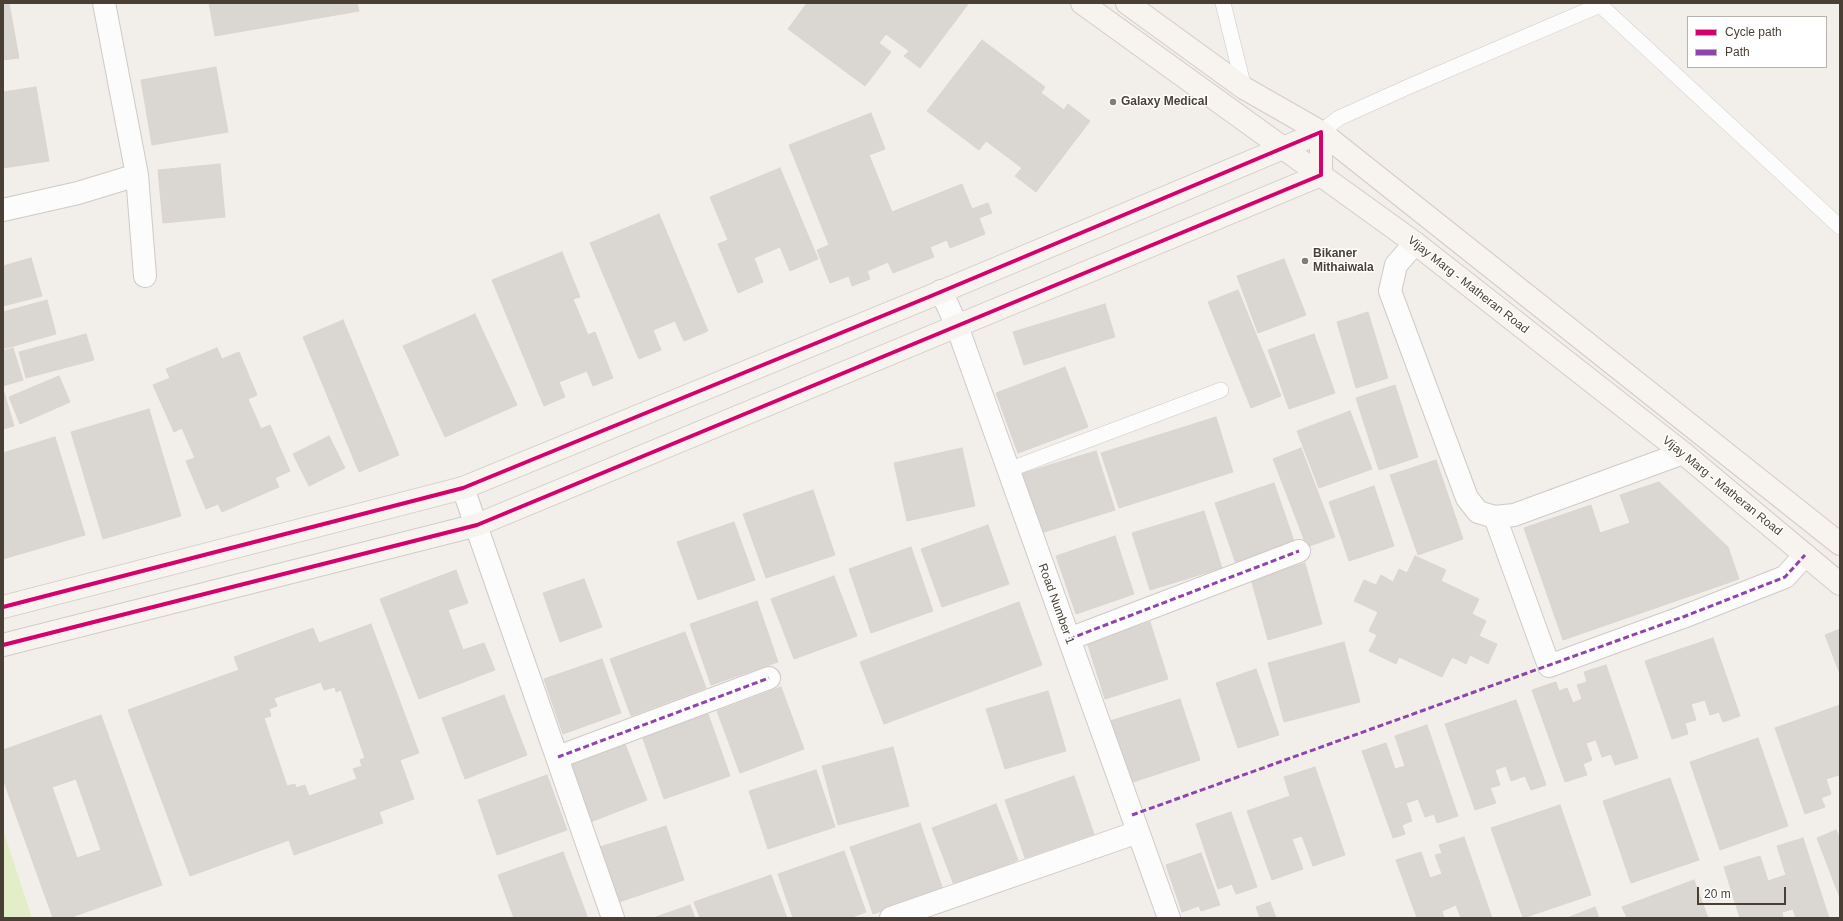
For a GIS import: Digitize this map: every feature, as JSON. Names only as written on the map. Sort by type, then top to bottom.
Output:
[{"type":"street","points":[[104,3],[137,175],[145,276]]},
{"type":"street","name":"Vijay Marg - Matheran Road","points":[[1082,3],[1322,175],[1414,243],[1683,454],[1840,584]]},
{"type":"street","points":[[1127,3],[1244,88],[1321,132],[1840,544]]},
{"type":"street","points":[[3,607],[463,488],[1284,149],[1321,132]]},
{"type":"street","points":[[3,645],[477,524],[1322,175],[1321,132]]},
{"type":"street","points":[[3,210],[78,193],[137,175]]},
{"type":"street","points":[[1414,243],[1396,265],[1390,291],[1468,498],[1478,512],[1495,516],[1514,515],[1683,454]]},
{"type":"street","name":"Road Number 1","points":[[941,291],[957,326],[1169,918]]},
{"type":"street","points":[[463,488],[477,524],[613,918]]},
{"type":"street","points":[[1495,516],[1549,666],[1683,617],[1785,577],[1805,555]]},
{"type":"street","points":[[1069,639],[1299,551]]},
{"type":"street","points":[[558,757],[769,678]]},
{"type":"street","points":[[891,918],[1138,832]]},
{"type":"lane","points":[[1223,3],[1244,88]]},
{"type":"lane","points":[[1321,132],[1339,118],[1600,5],[1840,227]]},
{"type":"lane","points":[[1008,470],[1221,390]]},
{"type":"green space","points":[[3,830],[32,918],[3,918]]},
{"type":"building","points":[[3,3],[9,3],[19,58],[3,60]]},
{"type":"building","points":[[209,3],[357,3],[359,11],[215,36]]},
{"type":"building","points":[[807,3],[969,3],[920,68],[904,56],[909,51],[886,34],[879,43],[891,52],[865,86],[788,29]]},
{"type":"building","points":[[982,40],[1045,87],[1041,93],[1064,110],[1068,104],[1090,121],[1036,192],[1015,176],[1022,168],[986,141],[979,150],[927,111]]},
{"type":"building","points":[[216,67],[228,132],[152,145],[141,80]]},
{"type":"building","points":[[36,87],[49,161],[3,168],[3,92]]},
{"type":"building","points":[[871,113],[885,149],[869,155],[892,212],[962,184],[972,209],[988,203],[992,213],[979,218],[985,234],[950,248],[947,240],[930,247],[934,257],[893,273],[888,262],[867,271],[870,279],[852,286],[849,276],[830,283],[817,250],[829,245],[789,145]]},
{"type":"building","points":[[220,164],[225,217],[163,223],[158,170]]},
{"type":"building","points":[[780,168],[818,259],[790,271],[780,247],[754,258],[763,282],[738,293],[718,244],[728,240],[710,197]]},
{"type":"building","points":[[659,214],[708,331],[684,341],[675,321],[653,330],[661,350],[639,359],[590,243]]},
{"type":"building","points":[[562,252],[580,297],[573,299],[588,335],[595,332],[613,378],[593,386],[587,371],[559,382],[565,397],[544,406],[492,280]]},
{"type":"building","points":[[31,258],[42,296],[3,306],[3,266]]},
{"type":"building","points":[[1284,259],[1306,315],[1258,333],[1237,276]]},
{"type":"building","points":[[1238,290],[1281,396],[1251,408],[1208,302]]},
{"type":"building","points":[[47,300],[56,334],[3,349],[3,312]]},
{"type":"building","points":[[1105,304],[1115,337],[1024,365],[1013,332]]},
{"type":"building","points":[[1368,312],[1388,378],[1356,388],[1337,322]]},
{"type":"building","points":[[475,314],[517,405],[445,437],[403,346]]},
{"type":"building","points":[[343,320],[399,455],[359,472],[303,337]]},
{"type":"building","points":[[86,334],[94,360],[26,378],[19,352]]},
{"type":"building","points":[[1314,334],[1335,393],[1289,409],[1268,350]]},
{"type":"building","points":[[13,348],[23,380],[3,386],[3,351]]},
{"type":"building","points":[[217,348],[222,359],[239,352],[257,395],[248,399],[261,429],[270,425],[290,471],[275,478],[279,487],[222,512],[218,504],[206,509],[186,461],[195,458],[182,428],[174,432],[153,385],[170,378],[166,369]]},
{"type":"building","points":[[1065,367],[1088,427],[1018,453],[996,393]]},
{"type":"building","points":[[59,376],[70,402],[20,424],[9,397]]},
{"type":"building","points":[[1395,385],[1418,457],[1379,470],[1356,398]]},
{"type":"building","points":[[3,392],[14,426],[3,429]]},
{"type":"building","points":[[149,409],[181,516],[103,539],[71,432]]},
{"type":"building","points":[[1350,411],[1372,469],[1319,488],[1297,431]]},
{"type":"building","points":[[1216,417],[1233,472],[1119,508],[1101,453]]},
{"type":"building","points":[[329,436],[345,468],[309,486],[293,454]]},
{"type":"building","points":[[55,437],[85,535],[3,559],[3,453]]},
{"type":"building","points":[[962,448],[975,506],[907,521],[894,463]]},
{"type":"building","points":[[1301,448],[1335,537],[1307,547],[1273,459]]},
{"type":"building","points":[[1096,451],[1115,510],[1038,534],[1020,474]]},
{"type":"building","points":[[1436,460],[1463,539],[1418,555],[1390,475]]},
{"type":"building","points":[[1659,482],[1728,547],[1739,579],[1563,640],[1524,528],[1591,505],[1600,533],[1630,523],[1620,495]]},
{"type":"building","points":[[1274,483],[1295,544],[1236,564],[1215,503]]},
{"type":"building","points":[[1374,486],[1394,546],[1349,561],[1329,502]]},
{"type":"building","points":[[813,490],[835,555],[766,578],[743,514]]},
{"type":"building","points":[[1204,511],[1222,568],[1150,590],[1132,533]]},
{"type":"building","points":[[734,522],[755,580],[698,600],[677,542]]},
{"type":"building","points":[[988,525],[1009,584],[942,607],[921,549]]},
{"type":"building","points":[[1115,536],[1134,594],[1076,614],[1056,556]]},
{"type":"building","points":[[911,547],[933,611],[871,633],[849,569]]},
{"type":"building","points":[[1415,556],[1446,570],[1441,581],[1479,599],[1472,614],[1486,621],[1479,636],[1497,644],[1488,664],[1470,655],[1466,664],[1452,657],[1442,677],[1399,657],[1396,664],[1369,651],[1377,635],[1369,631],[1378,612],[1354,601],[1364,580],[1376,585],[1381,575],[1393,582],[1399,569],[1407,573]]},
{"type":"building","points":[[1305,563],[1322,624],[1268,640],[1251,579]]},
{"type":"building","points":[[456,570],[468,603],[448,610],[463,650],[484,643],[495,670],[419,699],[380,599]]},
{"type":"building","points":[[834,576],[857,636],[794,659],[771,599]]},
{"type":"building","points":[[584,579],[602,627],[560,642],[543,593]]},
{"type":"building","points":[[757,601],[778,662],[711,685],[690,624]]},
{"type":"building","points":[[1019,602],[1042,665],[884,724],[860,662]]},
{"type":"building","points":[[1150,622],[1168,679],[1105,699],[1087,642]]},
{"type":"building","points":[[371,624],[419,753],[400,760],[414,799],[379,812],[383,823],[294,855],[289,840],[190,876],[128,710],[239,670],[234,657],[313,628],[319,643]],"holes":[[[321,682],[324,690],[335,687],[336,692],[341,690],[365,758],[360,760],[362,766],[353,769],[357,779],[309,796],[305,785],[296,788],[295,784],[287,786],[264,718],[271,716],[269,709],[277,706],[274,698]]]},
{"type":"building","points":[[1840,629],[1840,674],[1825,635]]},
{"type":"building","points":[[685,632],[706,688],[631,716],[610,659]]},
{"type":"building","points":[[1713,638],[1740,716],[1723,722],[1719,712],[1710,715],[1705,700],[1691,704],[1696,720],[1685,723],[1688,734],[1672,739],[1645,661]]},
{"type":"building","points":[[1344,642],[1360,702],[1284,722],[1268,663]]},
{"type":"building","points":[[602,659],[621,713],[563,734],[544,679]]},
{"type":"building","points":[[1606,665],[1638,758],[1615,765],[1611,754],[1602,757],[1596,740],[1586,743],[1592,760],[1583,764],[1587,775],[1565,782],[1532,690],[1556,682],[1559,691],[1567,688],[1573,703],[1582,699],[1577,685],[1587,682],[1584,672]]},
{"type":"building","points":[[1256,669],[1279,735],[1238,748],[1216,683]]},
{"type":"building","points":[[781,687],[804,749],[740,773],[717,711]]},
{"type":"building","points":[[1048,691],[1066,751],[1005,769],[986,709]]},
{"type":"building","points":[[504,695],[527,755],[465,779],[442,718]]},
{"type":"building","points":[[1180,699],[1200,760],[1130,783],[1110,721]]},
{"type":"building","points":[[1516,700],[1546,785],[1531,790],[1525,776],[1511,781],[1506,766],[1495,770],[1500,785],[1490,788],[1496,803],[1475,810],[1445,724]]},
{"type":"building","points":[[1840,705],[1840,779],[1839,775],[1826,779],[1831,794],[1821,798],[1825,807],[1805,814],[1775,728]]},
{"type":"building","points":[[707,711],[730,776],[664,799],[641,733]]},
{"type":"building","points":[[101,715],[162,885],[69,918],[53,918],[3,779],[3,750]],"holes":[[[76,779],[101,850],[77,858],[52,787]]]},
{"type":"building","points":[[1427,725],[1458,816],[1437,823],[1434,814],[1425,817],[1418,799],[1406,803],[1412,821],[1402,825],[1405,834],[1393,838],[1362,751],[1386,743],[1395,769],[1405,766],[1395,736]]},
{"type":"building","points":[[1758,738],[1788,826],[1720,850],[1690,762]]},
{"type":"building","points":[[625,744],[647,800],[588,823],[566,767]]},
{"type":"building","points":[[893,747],[909,806],[838,825],[822,766]]},
{"type":"building","points":[[1315,767],[1345,855],[1313,866],[1302,836],[1292,839],[1303,869],[1272,880],[1247,811],[1290,796],[1284,777]]},
{"type":"building","points":[[816,770],[835,827],[768,849],[749,791]]},
{"type":"building","points":[[547,775],[567,830],[497,855],[478,800]]},
{"type":"building","points":[[1074,776],[1094,834],[1025,858],[1005,800]]},
{"type":"building","points":[[1670,778],[1699,860],[1631,883],[1603,801]]},
{"type":"building","points":[[996,804],[1018,860],[954,885],[932,828]]},
{"type":"building","points":[[1560,805],[1591,895],[1523,918],[1491,828]]},
{"type":"building","points":[[1231,812],[1257,887],[1236,894],[1232,884],[1218,889],[1196,824]]},
{"type":"building","points":[[920,823],[943,890],[873,914],[850,847]]},
{"type":"building","points":[[666,826],[684,880],[616,903],[597,848]]},
{"type":"building","points":[[1836,830],[1840,838],[1840,898],[1817,838]]},
{"type":"building","points":[[1464,837],[1492,918],[1461,918],[1456,905],[1442,911],[1444,918],[1417,918],[1396,860],[1421,852],[1430,878],[1442,874],[1435,855],[1442,853],[1439,845]]},
{"type":"building","points":[[1803,838],[1829,918],[1796,918],[1793,909],[1782,912],[1783,918],[1740,918],[1724,867],[1760,856],[1768,881],[1786,875],[1777,846]]},
{"type":"building","points":[[844,851],[866,912],[850,918],[793,918],[778,874]]},
{"type":"building","points":[[563,852],[587,916],[581,918],[514,918],[498,875]]},
{"type":"building","points":[[1201,853],[1220,905],[1201,911],[1199,906],[1182,912],[1166,865]]},
{"type":"building","points":[[771,875],[787,918],[700,918],[694,902]]},
{"type":"building","points":[[1694,880],[1708,918],[1627,918],[1622,907]]},
{"type":"building","points":[[1270,902],[1276,918],[1260,918],[1256,907]]},
{"type":"building","points":[[690,905],[695,918],[653,918]]},
{"type":"building","points":[[1595,907],[1599,918],[1567,918]]},
{"type":"marked path","points":[[1069,639],[1299,551]]},
{"type":"marked path","points":[[1132,815],[1683,617],[1785,577],[1805,555]]},
{"type":"marked path","points":[[558,757],[769,678]]},
{"type":"cycle path","points":[[3,607],[463,488],[931,296],[1321,132],[1321,175],[477,525],[3,645]]},
{"type":"place","name":"Galaxy Medical","points":[[1113,102]]},
{"type":"place","name":"Bikaner Mithaiwala","points":[[1305,261]]}]
